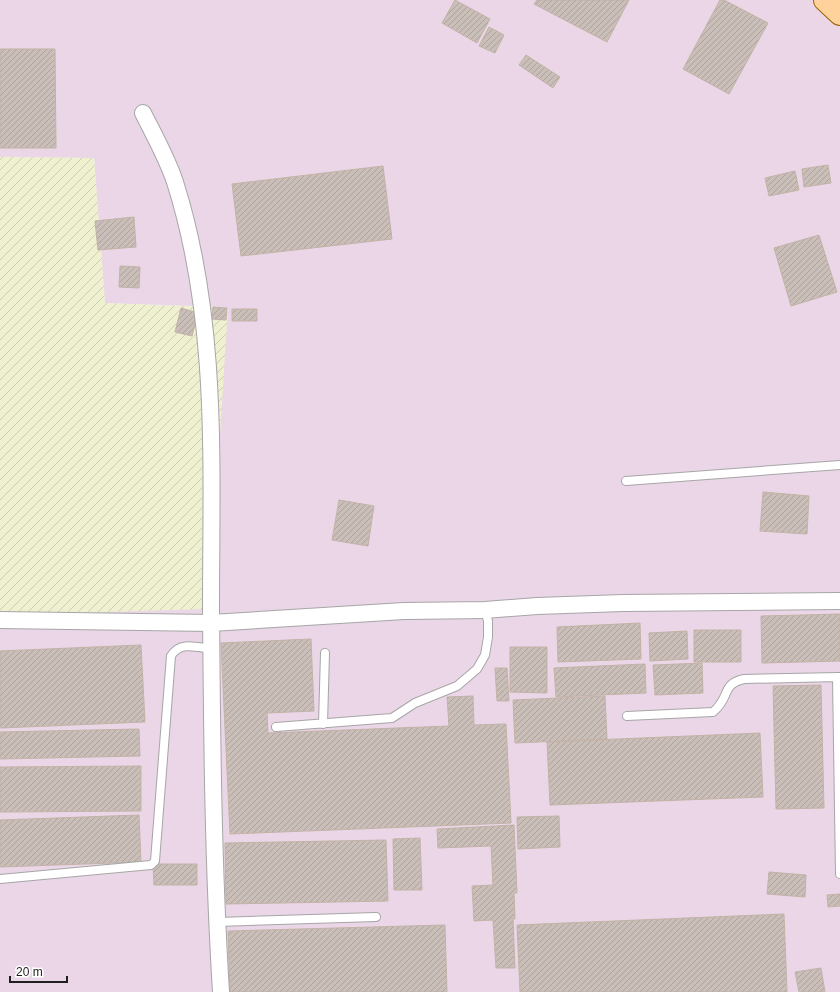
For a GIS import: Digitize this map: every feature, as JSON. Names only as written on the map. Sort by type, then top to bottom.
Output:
[{"type":"main road","points":[[825,0],[840,14]]},
{"type":"street","points":[[143,113],[174,180],[197,267],[202,302],[211,402],[211,623],[217,922],[220,992]]},
{"type":"street","points":[[0,620],[211,623],[404,611],[484,610],[623,603],[840,602]]},
{"type":"lane","points":[[626,480],[840,465]]},
{"type":"lane","points":[[276,727],[392,718],[415,703],[458,686],[477,669],[485,655],[488,637],[488,621],[484,610]]},
{"type":"lane","points":[[0,879],[151,865],[155,861],[157,855],[171,656],[175,650],[182,646],[212,649]]},
{"type":"lane","points":[[323,724],[325,653]]},
{"type":"lane","points":[[627,716],[714,712],[724,700],[729,686],[734,681],[744,679],[838,677],[840,874]]},
{"type":"lane","points":[[217,922],[376,917]]},
{"type":"shaded area","points":[[0,0],[840,0],[840,992],[0,992],[0,615],[227,307],[105,303],[94,158],[0,157]]},
{"type":"green space","points":[[0,157],[94,158],[105,303],[228,308],[209,609],[0,615]]},
{"type":"building","points":[[455,0],[490,19],[477,43],[442,23]]},
{"type":"building","points":[[537,0],[629,0],[607,42],[534,4]]},
{"type":"building","points":[[720,0],[724,0],[768,23],[729,94],[683,69]]},
{"type":"building","points":[[489,27],[504,35],[495,53],[479,46]]},
{"type":"building","points":[[0,49],[55,49],[56,148],[0,148]]},
{"type":"building","points":[[526,55],[560,77],[553,88],[519,65]]},
{"type":"building","points":[[828,165],[831,183],[804,187],[802,169]]},
{"type":"building","points":[[383,166],[392,239],[241,256],[232,184]]},
{"type":"building","points":[[795,171],[799,190],[769,196],[765,178]]},
{"type":"building","points":[[134,217],[136,247],[98,250],[95,221]]},
{"type":"building","points":[[819,235],[837,292],[791,306],[774,248]]},
{"type":"building","points":[[120,266],[140,267],[139,288],[119,287]]},
{"type":"building","points":[[213,307],[227,308],[226,320],[212,319]]},
{"type":"building","points":[[181,308],[198,313],[192,336],[175,332]]},
{"type":"building","points":[[232,309],[257,309],[257,321],[232,321]]},
{"type":"building","points":[[763,492],[809,496],[807,534],[760,531]]},
{"type":"building","points":[[339,500],[374,506],[368,546],[332,540]]},
{"type":"building","points":[[840,614],[840,661],[762,663],[761,616]]},
{"type":"building","points":[[640,623],[641,659],[558,662],[557,627]]},
{"type":"building","points":[[694,630],[741,630],[741,662],[694,662]]},
{"type":"building","points":[[687,631],[688,659],[650,661],[649,633]]},
{"type":"building","points":[[311,639],[314,711],[267,713],[268,733],[449,726],[447,697],[473,696],[474,725],[506,724],[511,823],[230,834],[221,643]]},
{"type":"building","points":[[141,645],[145,722],[0,728],[0,651]]},
{"type":"building","points":[[510,647],[547,647],[547,693],[510,692]]},
{"type":"building","points":[[702,663],[703,693],[655,695],[653,665]]},
{"type":"building","points":[[645,664],[646,693],[556,697],[554,668]]},
{"type":"building","points":[[495,668],[507,668],[509,701],[497,701]]},
{"type":"building","points":[[821,685],[824,808],[776,809],[773,686]]},
{"type":"building","points":[[605,696],[607,739],[515,743],[513,700]]},
{"type":"building","points":[[139,729],[140,756],[0,759],[0,732]]},
{"type":"building","points":[[760,733],[763,797],[550,805],[547,742]]},
{"type":"building","points":[[141,766],[141,811],[0,812],[0,767]]},
{"type":"building","points":[[139,815],[141,862],[0,867],[0,820]]},
{"type":"building","points":[[559,816],[560,847],[518,849],[517,817]]},
{"type":"building","points":[[514,825],[517,893],[514,893],[515,919],[513,919],[515,968],[496,968],[493,920],[474,921],[472,886],[493,885],[491,846],[438,848],[437,829]]},
{"type":"building","points":[[420,838],[422,890],[394,890],[393,839]]},
{"type":"building","points":[[386,840],[388,901],[226,904],[225,843]]},
{"type":"building","points":[[153,864],[197,864],[197,885],[154,885]]},
{"type":"building","points":[[769,872],[806,875],[805,897],[767,894]]},
{"type":"building","points":[[840,894],[840,906],[828,907],[827,895]]},
{"type":"building","points":[[784,914],[787,992],[520,992],[517,925]]},
{"type":"building","points":[[445,925],[447,992],[230,992],[228,931]]},
{"type":"building","points":[[821,968],[825,992],[799,992],[795,972]]}]
